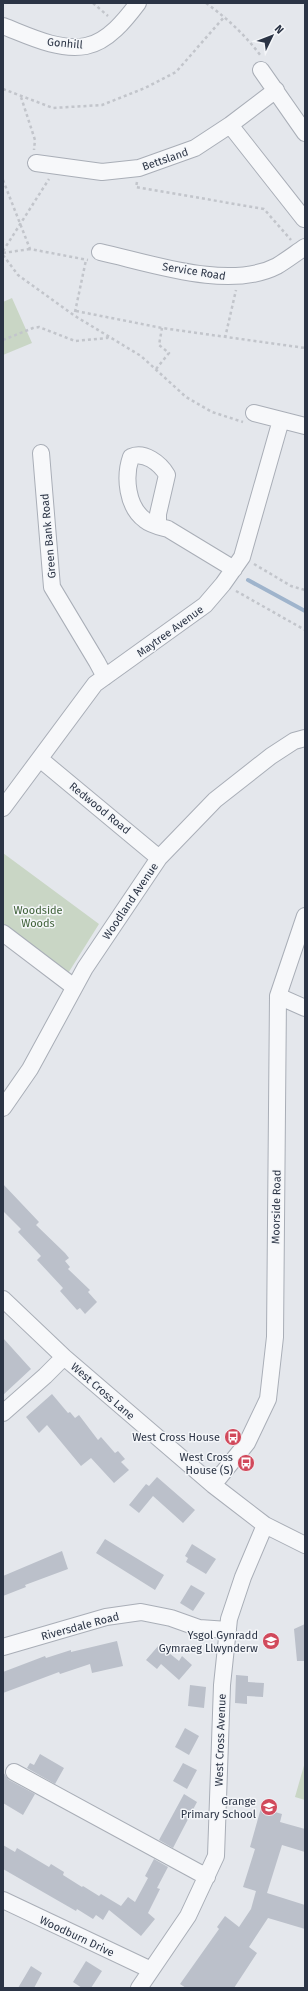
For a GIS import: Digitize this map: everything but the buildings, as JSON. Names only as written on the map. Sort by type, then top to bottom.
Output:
[{"type":"street","name":"Gonhill","points":[[3,26],[44,42],[87,46],[105,37],[119,25],[138,3]]},
{"type":"street","points":[[261,70],[305,133]]},
{"type":"street","name":"Bettsland","points":[[36,163],[102,172],[139,168],[195,148],[230,125],[276,90]]},
{"type":"street","points":[[230,125],[304,219]]},
{"type":"street","name":"Service Road","points":[[100,252],[196,274],[239,276],[276,266],[302,249]]},
{"type":"street","points":[[254,413],[305,426]]},
{"type":"street","name":"Maytree Avenue","points":[[3,808],[96,684],[205,605],[223,584],[238,563],[281,420]]},
{"type":"street","name":"Green Bank Road","points":[[41,453],[52,587],[105,677]]},
{"type":"street","points":[[158,526],[168,529],[238,563]]},
{"type":"street","name":"Woodland Avenue","points":[[3,1108],[30,1069],[74,987],[159,858],[215,800],[294,740],[305,738]]},
{"type":"street","name":"Redwood Road","points":[[40,759],[159,858]]},
{"type":"street","name":"Moorside Road","points":[[213,1485],[247,1443],[268,1399],[275,1337],[278,996],[305,916]]},
{"type":"street","points":[[3,933],[74,987]]},
{"type":"street","points":[[278,996],[305,1008]]},
{"type":"street","name":"West Cross Lane","points":[[3,1299],[64,1357],[213,1485],[265,1525],[305,1546]]},
{"type":"street","points":[[3,1413],[64,1357]]},
{"type":"street","name":"West Cross Avenue","points":[[139,1988],[188,1916],[216,1856],[222,1685],[229,1619],[243,1577],[265,1525]]},
{"type":"street","name":"Riversdale Road","points":[[3,1647],[106,1617],[141,1612],[171,1618],[200,1628],[228,1630]]},
{"type":"street","points":[[14,1772],[207,1877]]},
{"type":"street","name":"Woodburn Drive","points":[[3,1900],[151,1970]]},
{"type":"path","points":[[93,3],[119,25]]},
{"type":"path","points":[[206,3],[225,16],[245,35],[265,61],[261,70]]},
{"type":"path","points":[[3,89],[53,108],[102,105],[123,97],[176,72],[225,16]]},
{"type":"path","points":[[21,96],[36,140],[32,159],[36,163]]},
{"type":"path","points":[[3,253],[58,166]]},
{"type":"path","points":[[139,168],[136,187],[264,209],[302,249]]},
{"type":"path","points":[[3,180],[30,249]]},
{"type":"path","points":[[3,253],[30,249],[98,262],[100,252]]},
{"type":"path","points":[[3,253],[18,275],[74,316],[141,356],[176,390],[212,412],[251,425],[254,413]]},
{"type":"path","points":[[74,316],[86,260]]},
{"type":"path","points":[[225,338],[239,276]]},
{"type":"path","points":[[76,311],[162,328],[305,348]]},
{"type":"path","points":[[3,340],[39,327],[75,341],[107,338],[109,336]]},
{"type":"path","points":[[156,369],[169,353],[158,345],[162,328]]},
{"type":"path","points":[[238,563],[305,590]]},
{"type":"path","points":[[223,584],[305,630]]},
{"type":"green space","points":[[12,298],[32,343],[3,355],[3,302]]},
{"type":"green space","name":"Woodside Woods","points":[[3,853],[99,924],[67,975],[3,927]]},
{"type":"green space","points":[[305,1762],[305,1800],[295,1797]]},
{"type":"waterway","points":[[248,580],[305,611]]},
{"type":"place","name":"West Cross House","points":[[233,1437]]},
{"type":"place","name":"West Cross House (S)","points":[[246,1463]]},
{"type":"place","name":"Ysgol Gynradd Gymraeg Llwynderw","points":[[271,1641]]},
{"type":"place","name":"Grange Primary School","points":[[269,1807]]}]
